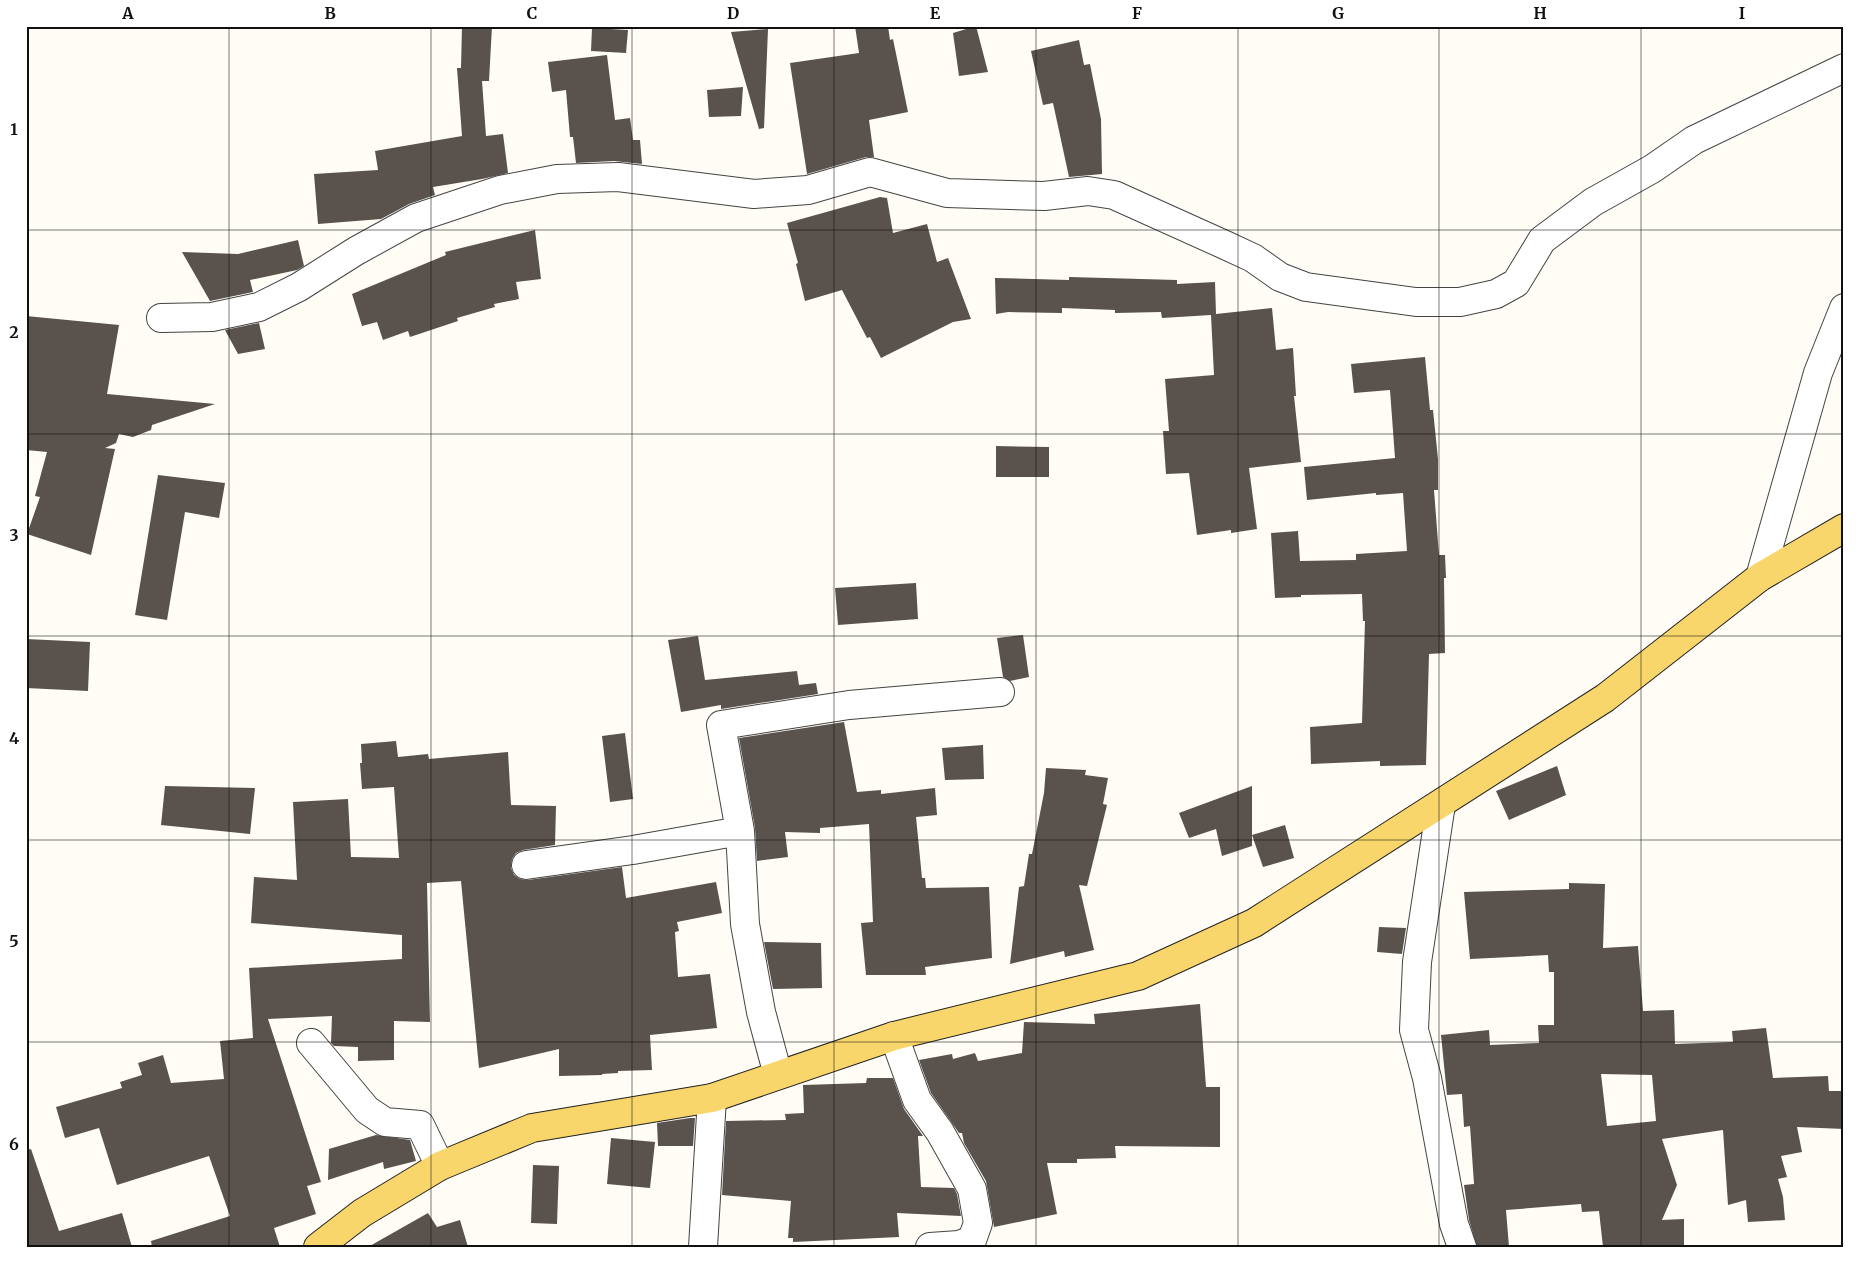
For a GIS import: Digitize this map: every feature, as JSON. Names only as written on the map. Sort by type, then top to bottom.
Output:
[{"type":"main road","points":[[318,1247],[362,1213],[440,1166],[532,1128],[712,1098],[894,1036],[1138,976],[1254,923],[1605,698],[1760,577],[1831,543],[1844,528]]},
{"type":"street","points":[[161,318],[212,317],[259,307],[299,287],[356,250],[416,218],[500,190],[557,179],[618,177],[754,194],[808,190],[870,172],[947,193],[1044,196],[1088,191],[1114,196],[1225,244],[1253,258],[1280,277],[1306,287],[1416,302],[1447,303],[1479,299],[1496,294],[1516,283],[1542,240],[1593,202],[1652,168],[1694,140],[1844,68]]},
{"type":"street","points":[[1760,577],[1818,373],[1844,308]]},
{"type":"street","points":[[778,1075],[761,1012],[745,924],[740,831],[721,725],[849,705],[1000,692]]},
{"type":"street","points":[[1441,804],[1417,962],[1414,1030],[1427,1078],[1454,1224],[1462,1247]]},
{"type":"street","points":[[526,864],[632,850],[740,831]]},
{"type":"street","points":[[894,1036],[917,1100],[965,1174],[976,1204],[978,1223],[972,1240],[960,1245],[930,1247]]},
{"type":"street","points":[[311,1043],[367,1110],[384,1122],[420,1125],[440,1166]]},
{"type":"street","points":[[703,1247],[712,1098]]},
{"type":"building","points":[[462,26],[492,26],[489,81],[482,81],[486,136],[503,134],[508,173],[433,187],[435,195],[409,204],[381,219],[318,224],[314,174],[378,170],[375,151],[462,136],[457,68],[461,68]]},
{"type":"building","points":[[855,26],[888,26],[890,40],[893,39],[908,112],[869,120],[874,157],[866,157],[807,174],[790,63],[859,53]]},
{"type":"building","points":[[976,26],[988,72],[959,76],[953,33]]},
{"type":"building","points":[[592,28],[628,30],[626,53],[591,51]]},
{"type":"building","points":[[768,29],[764,128],[759,129],[731,32]]},
{"type":"building","points":[[1079,40],[1084,65],[1090,64],[1101,119],[1102,174],[1069,177],[1053,103],[1043,105],[1031,51]]},
{"type":"building","points":[[607,55],[615,120],[630,118],[633,140],[640,140],[642,164],[614,161],[576,163],[573,137],[570,137],[566,90],[552,92],[548,62]]},
{"type":"building","points":[[743,87],[741,116],[709,117],[707,90]]},
{"type":"building","points":[[880,197],[887,198],[893,233],[927,224],[937,262],[948,258],[971,319],[953,322],[881,358],[870,337],[867,338],[842,290],[805,301],[796,264],[798,263],[787,223]]},
{"type":"building","points":[[535,230],[541,279],[516,282],[519,299],[494,304],[495,307],[457,318],[458,321],[410,337],[408,331],[383,340],[377,322],[362,326],[352,294],[446,255],[445,252]]},
{"type":"building","points":[[298,240],[304,266],[297,270],[250,280],[253,292],[210,301],[182,252],[238,254]]},
{"type":"building","points":[[1069,277],[1177,280],[1177,284],[1215,282],[1216,314],[1272,308],[1276,350],[1293,348],[1296,396],[1294,396],[1301,462],[1249,468],[1257,529],[1231,533],[1231,530],[1197,535],[1189,473],[1166,474],[1163,431],[1169,431],[1165,379],[1214,375],[1211,315],[1162,318],[1161,312],[1115,313],[1115,310],[1062,308],[1062,313],[1008,312],[996,314],[995,278],[1069,280]]},
{"type":"building","points":[[26,316],[119,325],[107,394],[215,404],[152,425],[151,430],[133,437],[119,434],[116,443],[105,448],[115,449],[91,555],[27,534],[40,497],[35,496],[47,452],[26,450]]},
{"type":"building","points":[[259,323],[265,349],[238,354],[225,330]]},
{"type":"building","points":[[1425,357],[1430,410],[1433,410],[1438,459],[1438,490],[1434,490],[1439,555],[1445,555],[1446,578],[1444,578],[1445,653],[1429,654],[1426,765],[1380,766],[1380,761],[1311,764],[1310,727],[1362,723],[1365,621],[1363,621],[1362,594],[1301,595],[1301,597],[1275,598],[1271,533],[1298,531],[1300,561],[1356,560],[1356,554],[1407,551],[1403,493],[1376,495],[1376,493],[1307,500],[1304,467],[1395,458],[1390,390],[1354,393],[1351,364]]},
{"type":"building","points":[[996,446],[1049,447],[1049,477],[996,477]]},
{"type":"building","points":[[158,475],[225,483],[219,518],[185,512],[167,620],[135,615]]},
{"type":"building","points":[[916,583],[918,619],[838,625],[835,588]]},
{"type":"building","points":[[1023,635],[1029,677],[1010,681],[1003,677],[997,638]]},
{"type":"building","points":[[698,636],[705,680],[797,671],[799,685],[816,683],[818,694],[721,709],[721,705],[681,712],[668,640]]},
{"type":"building","points":[[26,639],[90,642],[88,691],[26,688]]},
{"type":"building","points":[[844,722],[857,792],[881,790],[881,794],[935,788],[937,815],[916,817],[922,878],[925,878],[926,888],[989,887],[992,958],[925,967],[926,975],[866,975],[861,923],[873,922],[869,824],[820,828],[820,833],[785,832],[788,857],[757,861],[755,828],[739,738]]},
{"type":"building","points":[[625,733],[633,799],[610,802],[602,736]]},
{"type":"building","points":[[396,741],[398,757],[428,754],[429,759],[508,752],[511,805],[556,806],[555,845],[523,850],[516,853],[512,859],[511,868],[514,875],[520,879],[528,880],[622,867],[626,898],[716,882],[722,913],[677,922],[679,931],[675,932],[678,977],[710,974],[717,1028],[650,1035],[652,1070],[618,1071],[618,1073],[602,1075],[559,1076],[559,1049],[479,1068],[461,881],[427,883],[430,1022],[394,1021],[394,1060],[358,1061],[358,1047],[334,1046],[331,1043],[332,1016],[268,1019],[321,1182],[307,1186],[316,1214],[274,1228],[280,1247],[152,1247],[151,1241],[230,1216],[209,1156],[117,1185],[99,1128],[65,1138],[56,1107],[122,1088],[120,1082],[142,1075],[138,1063],[163,1055],[171,1083],[224,1079],[220,1041],[253,1038],[249,968],[402,959],[402,935],[251,923],[254,877],[297,880],[293,802],[348,799],[351,857],[399,858],[394,787],[362,789],[360,763],[362,763],[361,744]]},
{"type":"building","points":[[983,745],[984,779],[945,780],[942,748]]},
{"type":"building","points":[[1557,766],[1566,795],[1509,820],[1496,791]]},
{"type":"building","points":[[1046,768],[1086,770],[1085,775],[1108,778],[1103,804],[1107,805],[1087,886],[1079,885],[1094,950],[1065,957],[1064,951],[1010,964],[1019,887],[1024,886],[1029,854],[1032,854],[1044,793]]},
{"type":"building","points":[[165,786],[255,788],[250,834],[161,825]]},
{"type":"building","points":[[1252,786],[1252,846],[1222,856],[1216,829],[1189,838],[1179,813]]},
{"type":"building","points":[[1285,825],[1294,858],[1263,867],[1252,835]]},
{"type":"building","points":[[1569,883],[1605,884],[1603,948],[1638,946],[1643,1011],[1674,1010],[1675,1044],[1733,1042],[1732,1031],[1766,1028],[1773,1078],[1828,1076],[1829,1091],[1844,1091],[1844,1129],[1797,1127],[1802,1152],[1781,1156],[1787,1177],[1778,1179],[1783,1197],[1785,1220],[1748,1222],[1746,1200],[1728,1205],[1723,1130],[1662,1139],[1677,1185],[1662,1220],[1684,1219],[1684,1247],[1603,1247],[1599,1211],[1582,1212],[1581,1204],[1506,1210],[1509,1247],[1477,1247],[1469,1220],[1464,1185],[1474,1184],[1470,1126],[1464,1127],[1462,1094],[1447,1095],[1441,1035],[1489,1030],[1490,1045],[1539,1043],[1538,1025],[1554,1025],[1554,972],[1549,972],[1548,955],[1470,959],[1464,892],[1569,889]],"holes":[[[1601,1074],[1652,1075],[1656,1121],[1607,1126]]]},
{"type":"building","points":[[1379,927],[1406,928],[1402,954],[1377,952]]},
{"type":"building","points":[[764,942],[821,943],[822,988],[773,989]]},
{"type":"building","points":[[1200,1004],[1206,1087],[1220,1087],[1220,1147],[1115,1146],[1116,1158],[1077,1159],[1077,1163],[1047,1163],[1057,1214],[994,1227],[986,1181],[964,1143],[962,1133],[959,1133],[931,1093],[919,1060],[952,1054],[953,1059],[975,1053],[978,1061],[1022,1053],[1024,1022],[1095,1024],[1094,1014]]},
{"type":"building","points":[[867,1078],[893,1078],[904,1109],[923,1136],[918,1136],[921,1187],[954,1188],[961,1216],[897,1213],[899,1237],[793,1242],[793,1238],[788,1238],[791,1201],[722,1195],[726,1121],[786,1120],[785,1114],[804,1113],[803,1085],[866,1083]]},
{"type":"building","points":[[695,1118],[693,1146],[658,1146],[657,1123]]},
{"type":"building","points":[[376,1135],[410,1140],[416,1161],[384,1169],[383,1162],[328,1180],[329,1149]]},
{"type":"building","points":[[611,1138],[655,1142],[650,1188],[607,1184]]},
{"type":"building","points":[[31,1149],[59,1231],[122,1213],[132,1247],[26,1247],[26,1150]]},
{"type":"building","points":[[533,1165],[559,1166],[557,1224],[531,1223]]},
{"type":"building","points":[[428,1213],[437,1227],[460,1220],[468,1247],[368,1247]]}]
